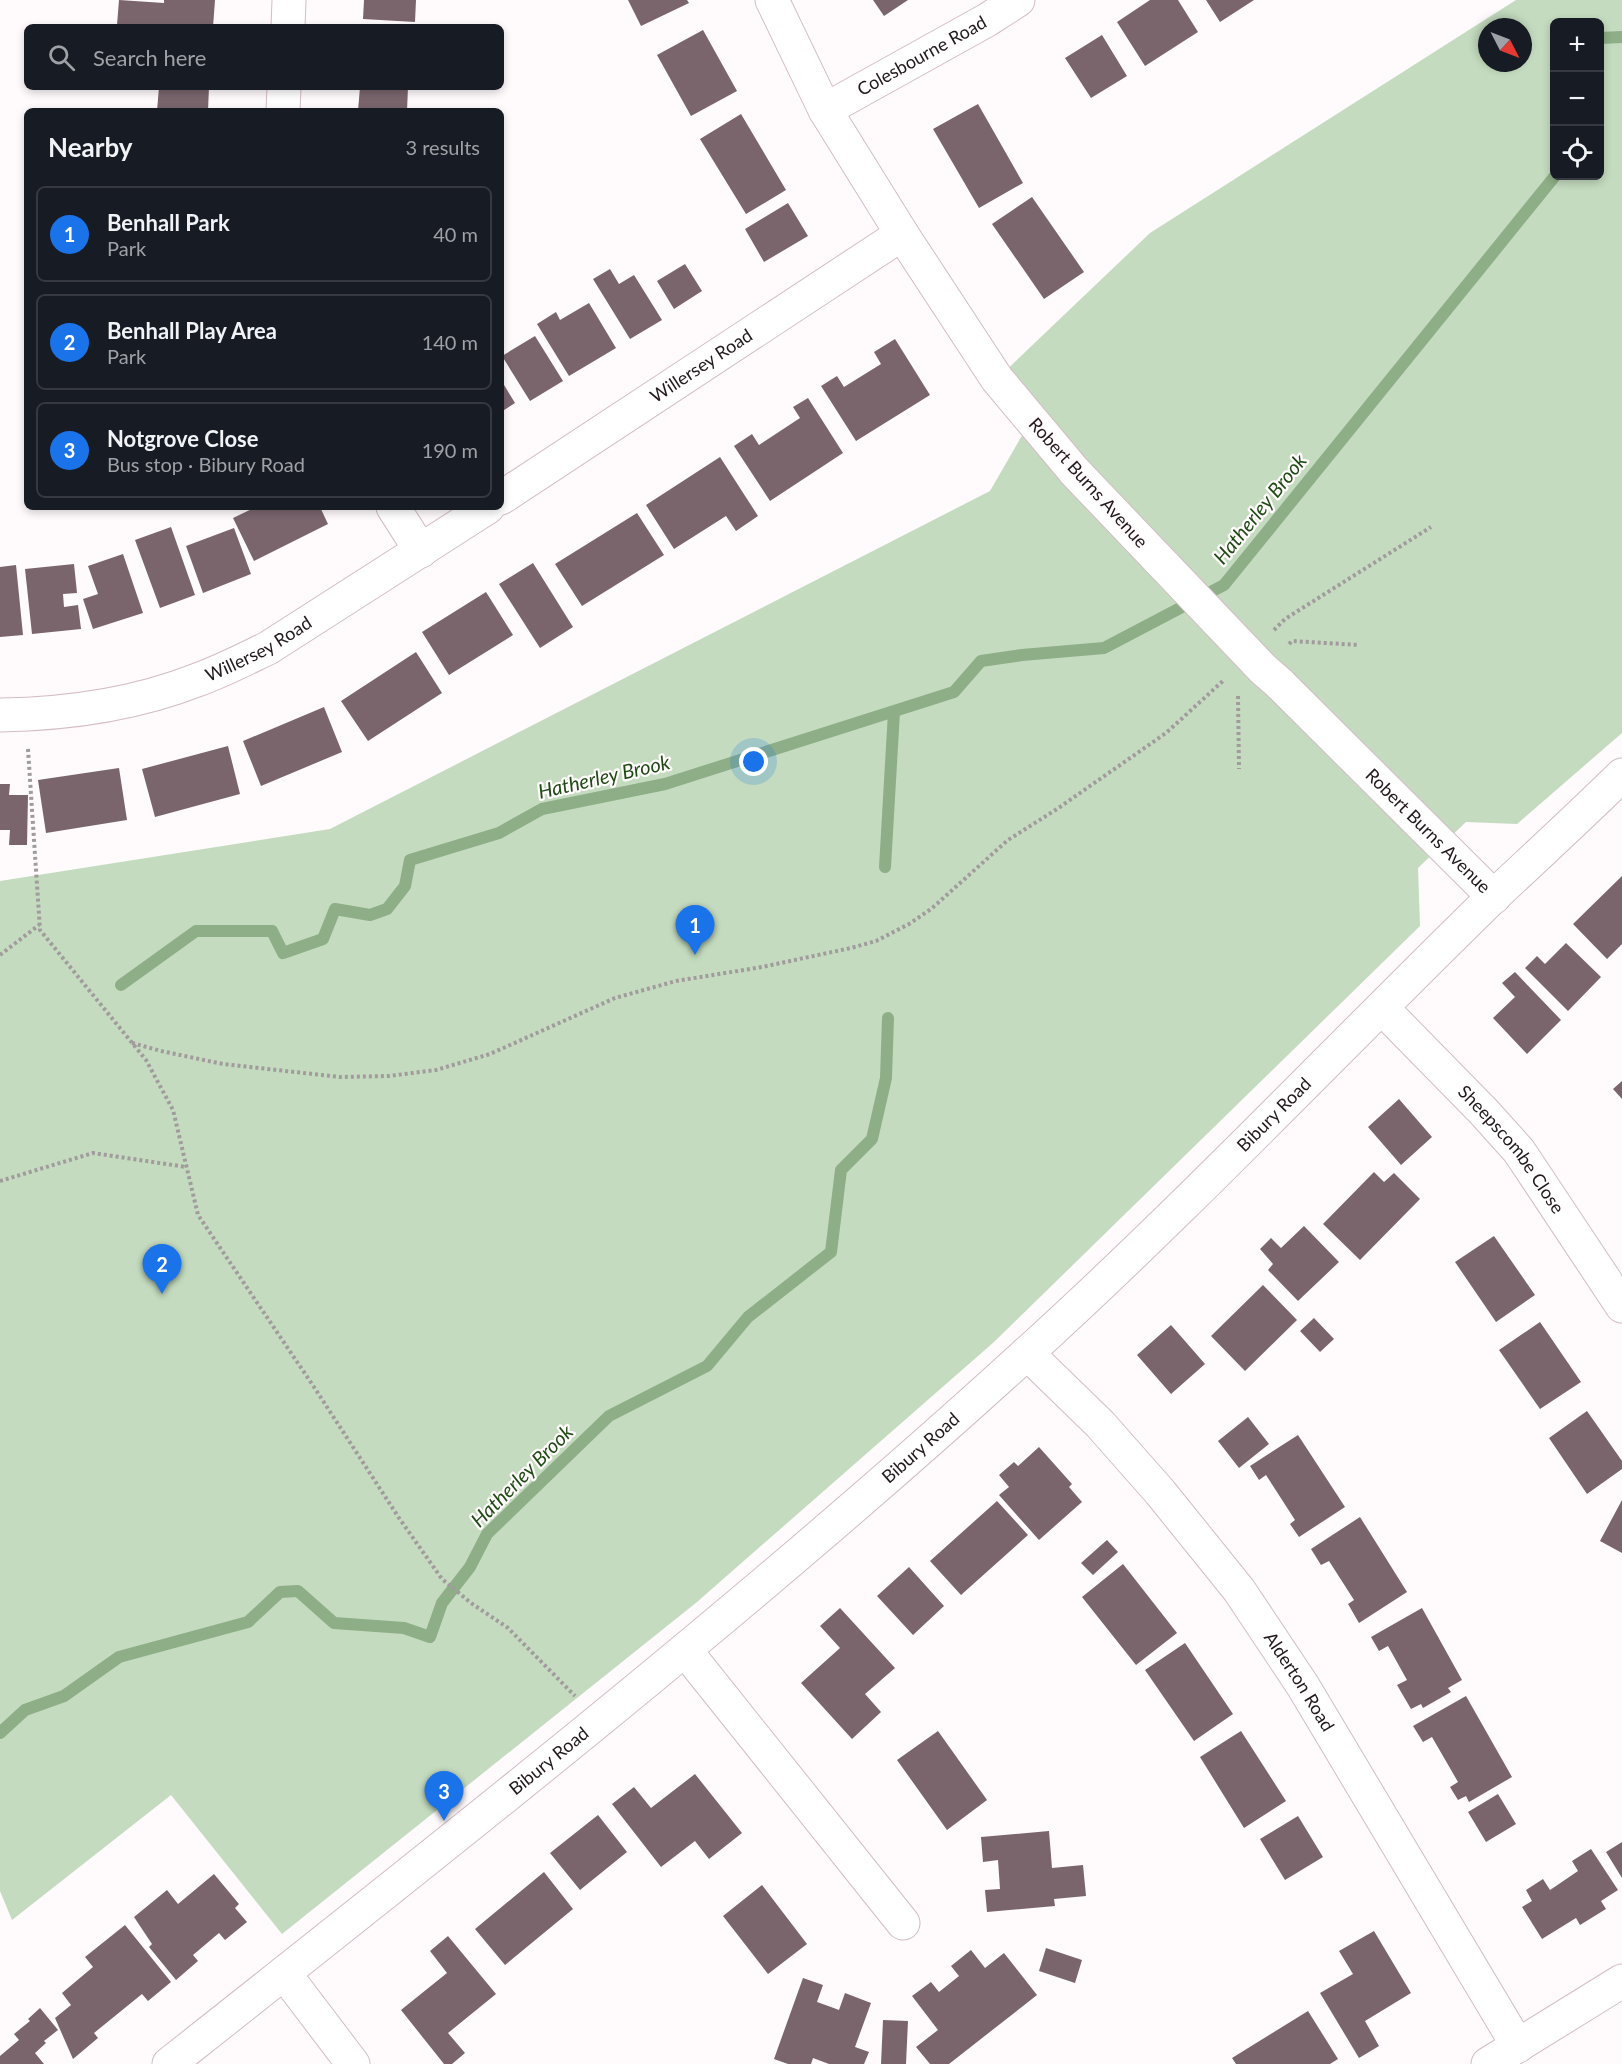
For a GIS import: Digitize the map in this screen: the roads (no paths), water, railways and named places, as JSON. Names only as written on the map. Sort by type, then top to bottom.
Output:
[{"type":"street","points":[[288,24],[289,0]]},
{"type":"street","name":"Robert Burns Avenue","points":[[772,0],[825,110],[997,380],[1075,472],[1271,676],[1494,897]]},
{"type":"street","name":"Colesbourne Road","points":[[825,110],[987,20],[1018,0]]},
{"type":"street","points":[[283,108],[284,90]]},
{"type":"street","name":"Willersey Road","points":[[504,496],[902,234]]},
{"type":"street","points":[[395,510],[422,551]]},
{"type":"street","name":"Willersey Road","points":[[13,715],[116,703],[197,680],[268,648],[484,510]]},
{"type":"street","name":"Bibury Road","points":[[169,2064],[597,1722],[858,1503],[1027,1353],[1212,1178],[1494,897],[1622,775]]},
{"type":"street","name":"Sheepscombe Close","points":[[1382,1008],[1519,1151],[1622,1306]]},
{"type":"street","name":"Alderton Road","points":[[1027,1353],[1100,1424],[1160,1492],[1245,1599],[1309,1696],[1518,2046]]},
{"type":"street","points":[[685,1650],[903,1923]]},
{"type":"street","points":[[284,1973],[353,2064]]},
{"type":"street","points":[[1488,2064],[1622,1982]]},
{"type":"waterway","name":"Hatherley Brook","points":[[1604,38],[1622,37]]},
{"type":"waterway","name":"Hatherley Brook","points":[[121,985],[196,931],[272,931],[283,953],[323,939],[335,909],[370,915],[387,909],[405,886],[410,860],[499,833],[542,809],[665,784],[954,692],[981,661],[1104,648],[1224,585],[1552,180]]},
{"type":"waterway","name":"Hatherley Brook","points":[[885,867],[894,712]]},
{"type":"waterway","name":"Hatherley Brook","points":[[0,1733],[25,1710],[64,1696],[119,1657],[248,1622],[280,1592],[298,1591],[334,1623],[404,1628],[430,1637],[442,1603],[470,1567],[487,1534],[609,1416],[707,1366],[748,1317],[831,1252],[841,1170],[872,1139],[886,1078],[888,1018]]},
{"type":"place","name":"Benhall Park","points":[[695,955]]},
{"type":"place","name":"Benhall Play Area","points":[[162,1294]]},
{"type":"place","name":"Notgrove Close","points":[[444,1821]]}]
